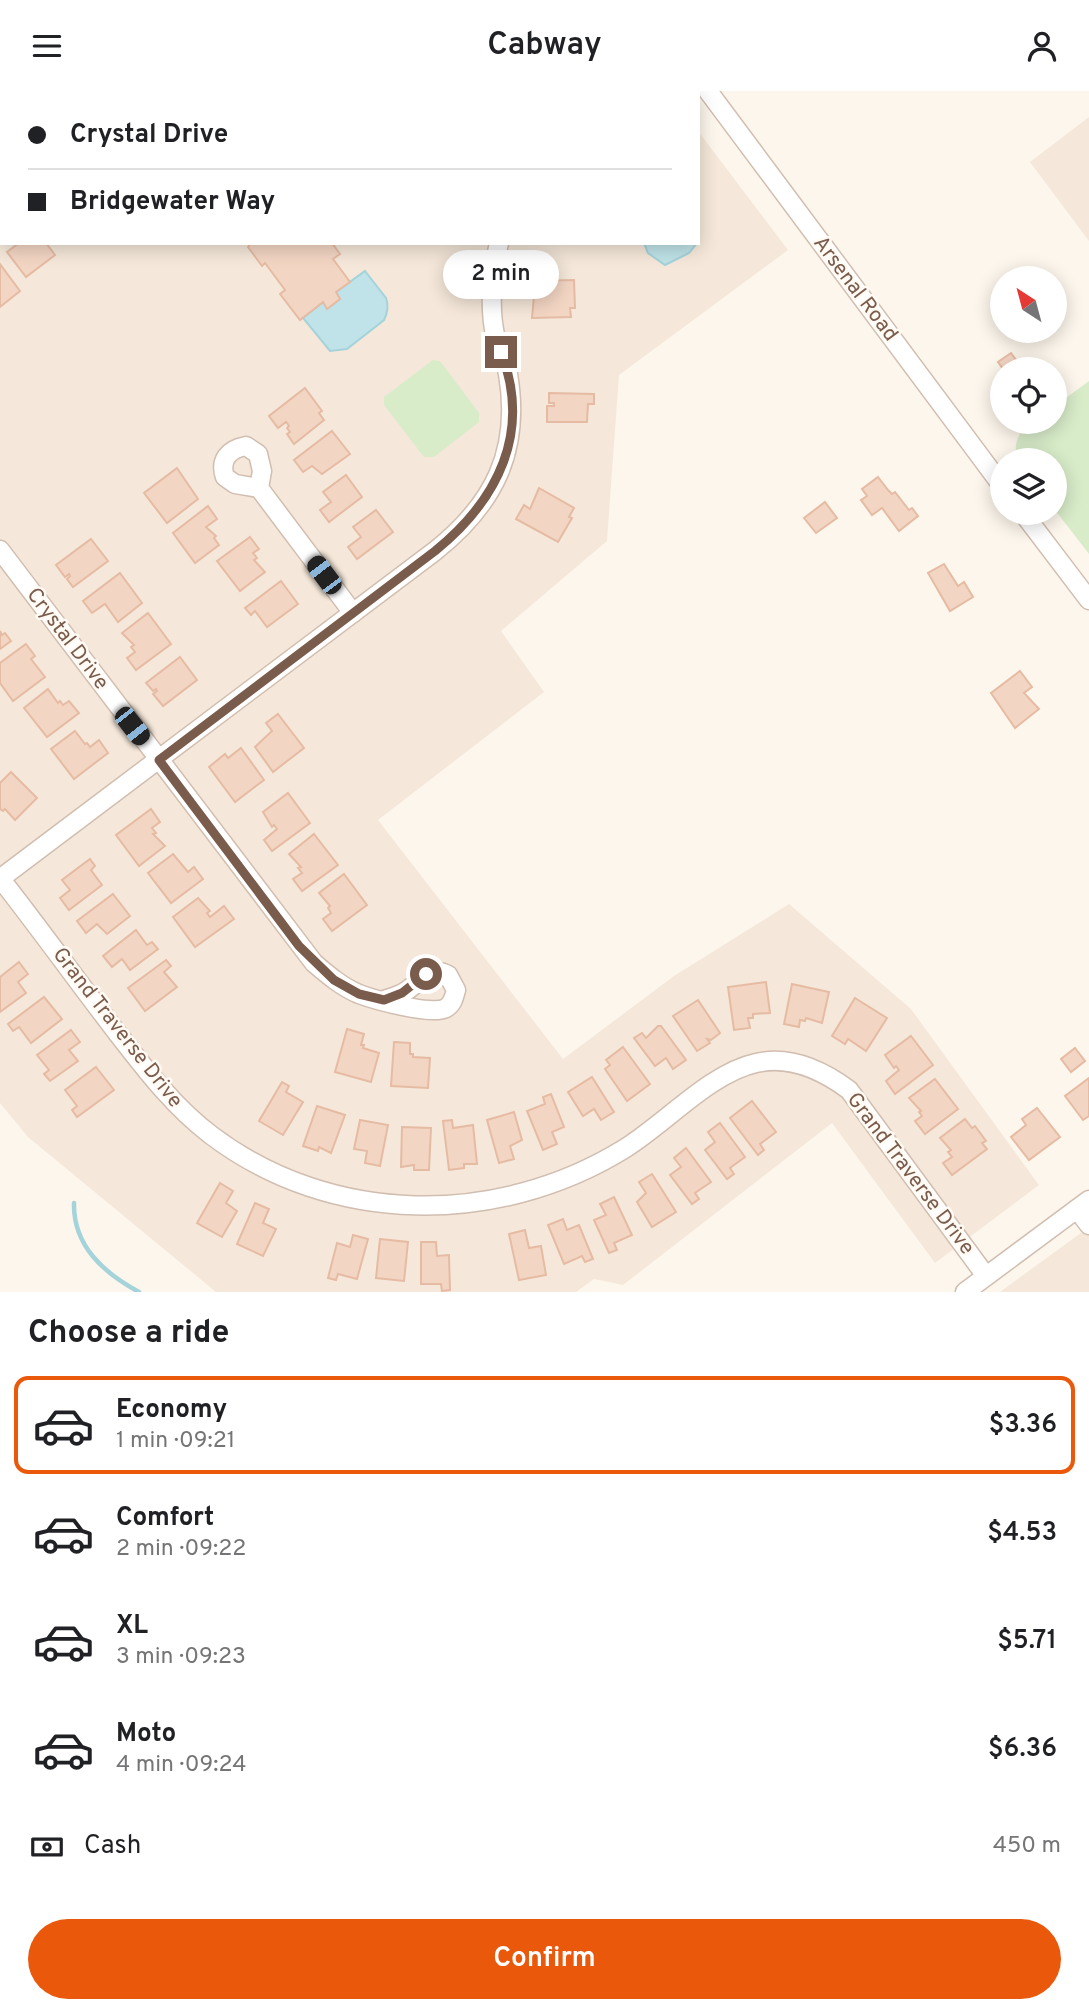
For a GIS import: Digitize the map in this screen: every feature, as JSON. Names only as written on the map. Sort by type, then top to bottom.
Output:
[{"type":"street","name":"Arsenal Road","points":[[708,91],[990,470]]},
{"type":"street","points":[[0,878],[460,531],[490,493],[503,466],[510,436],[512,407],[506,365],[496,339],[491,310],[492,283],[499,245]]},
{"type":"street","points":[[258,488],[353,614]]},
{"type":"street","points":[[1032,525],[1089,600]]},
{"type":"street","name":"Crystal Drive","points":[[0,550],[314,963],[334,980],[359,994],[384,1000]]},
{"type":"street","name":"Grand Traverse Drive","points":[[0,878],[104,1016],[173,1101],[192,1120],[232,1150],[298,1183],[359,1201],[403,1206],[473,1204],[509,1197],[554,1184],[598,1164],[628,1147],[732,1071],[766,1061],[797,1063],[819,1070],[849,1090],[986,1276]]},
{"type":"street","points":[[965,1292],[1083,1204],[1089,1224]]},
{"type":"shaded area","points":[[1089,117],[1089,241],[1030,162]]},
{"type":"shaded area","points":[[700,134],[788,250],[619,375],[607,541],[501,631],[544,692],[378,820],[563,1059],[674,976],[789,904],[911,1009],[1039,1185],[935,1263],[832,1123],[623,1285],[594,1279],[576,1292],[216,1292],[28,1137],[0,1103],[0,245],[700,245]]},
{"type":"shaded area","points":[[1089,1227],[1089,1292],[1000,1292]]},
{"type":"green space","points":[[433,360],[440,361],[479,413],[479,422],[434,457],[424,457],[384,405],[384,397]]},
{"type":"green space","points":[[1089,381],[1089,554],[1067,525],[1067,448],[1016,448],[1020,434],[1067,434],[1067,397]]},
{"type":"water","points":[[645,245],[695,245],[689,253],[665,265],[648,253]]},
{"type":"water","points":[[365,271],[386,298],[388,306],[384,320],[347,349],[330,351],[303,318],[323,302],[328,308],[340,299],[336,292]]},
{"type":"building","points":[[16,245],[48,245],[55,255],[26,277],[7,252]]},
{"type":"building","points":[[333,245],[340,254],[333,259],[350,282],[336,292],[340,299],[327,309],[323,302],[300,320],[280,294],[285,290],[265,263],[262,266],[248,247]]},
{"type":"building","points":[[0,264],[20,291],[0,307]]},
{"type":"building","points":[[574,280],[575,308],[570,308],[571,317],[532,318],[534,296],[528,297],[528,281]]},
{"type":"building","points":[[305,388],[322,411],[319,413],[324,420],[294,444],[287,434],[290,432],[286,422],[278,428],[269,416]]},
{"type":"building","points":[[549,393],[594,394],[594,404],[588,404],[587,422],[547,422],[547,406],[554,406],[554,403],[549,403]]},
{"type":"building","points":[[332,431],[350,454],[322,474],[312,466],[303,472],[294,460]]},
{"type":"building","points":[[177,468],[198,499],[167,523],[144,493]]},
{"type":"building","points":[[346,475],[362,497],[329,522],[320,510],[331,502],[323,492]]},
{"type":"building","points":[[878,477],[892,494],[895,492],[909,510],[912,508],[918,516],[899,531],[882,508],[872,515],[861,500],[867,496],[862,489]]},
{"type":"building","points":[[539,488],[574,508],[569,517],[572,518],[558,542],[516,519],[524,505],[530,509]]},
{"type":"building","points":[[825,502],[837,518],[816,533],[804,518]]},
{"type":"building","points":[[208,506],[217,519],[206,527],[216,536],[214,538],[219,545],[195,563],[173,533]]},
{"type":"building","points":[[376,510],[393,532],[357,559],[348,547],[361,537],[353,527]]},
{"type":"building","points":[[250,537],[259,549],[253,553],[257,558],[254,560],[265,572],[240,591],[217,561]]},
{"type":"building","points":[[91,539],[108,561],[73,587],[67,579],[69,574],[65,577],[56,565]]},
{"type":"building","points":[[944,564],[958,586],[964,582],[973,597],[950,611],[928,573]]},
{"type":"building","points":[[120,573],[142,603],[118,622],[105,604],[92,613],[83,601]]},
{"type":"building","points":[[281,581],[298,604],[267,627],[255,611],[251,615],[245,608]]},
{"type":"building","points":[[148,613],[171,644],[136,670],[127,658],[135,652],[131,647],[134,645],[122,633]]},
{"type":"building","points":[[0,631],[11,641],[0,649]]},
{"type":"building","points":[[26,644],[35,656],[31,659],[45,677],[13,701],[0,683],[0,663]]},
{"type":"building","points":[[180,657],[197,680],[163,706],[153,694],[156,689],[153,691],[146,683]]},
{"type":"building","points":[[1020,671],[1032,687],[1024,693],[1039,709],[1015,728],[991,693]]},
{"type":"building","points":[[48,689],[58,703],[60,701],[63,705],[69,701],[79,713],[47,737],[24,708]]},
{"type":"building","points":[[278,714],[304,748],[273,772],[255,747],[272,731],[266,723]]},
{"type":"building","points":[[75,731],[90,747],[99,740],[108,753],[74,779],[51,749]]},
{"type":"building","points":[[241,748],[264,780],[235,802],[209,767],[225,754],[228,758]]},
{"type":"building","points":[[11,772],[37,798],[15,820],[5,809],[0,809],[0,783]]},
{"type":"building","points":[[288,793],[310,823],[272,851],[264,840],[277,829],[274,825],[272,827],[263,812]]},
{"type":"building","points":[[151,809],[160,822],[152,828],[156,833],[153,834],[165,846],[139,866],[116,835]]},
{"type":"building","points":[[314,834],[338,865],[302,891],[293,879],[302,873],[298,868],[301,867],[289,854]]},
{"type":"building","points":[[173,854],[188,872],[194,867],[203,879],[171,903],[148,873]]},
{"type":"building","points":[[90,859],[95,866],[91,870],[102,885],[69,910],[60,898],[70,890],[62,880]]},
{"type":"building","points":[[344,874],[367,905],[332,931],[323,919],[331,913],[328,908],[330,906],[319,893]]},
{"type":"building","points":[[113,894],[130,916],[107,934],[97,924],[86,933],[77,921]]},
{"type":"building","points":[[198,898],[210,911],[207,913],[210,917],[224,906],[234,919],[195,947],[173,917]]},
{"type":"building","points":[[136,930],[147,945],[152,942],[158,949],[130,970],[122,959],[112,967],[103,956]]},
{"type":"building","points":[[166,960],[171,966],[164,972],[177,987],[145,1011],[128,988]]},
{"type":"building","points":[[19,962],[28,974],[18,982],[26,993],[0,1012],[0,977]]},
{"type":"building","points":[[766,982],[770,1013],[753,1014],[753,1018],[748,1018],[750,1028],[734,1030],[728,987]]},
{"type":"building","points":[[792,984],[829,992],[822,1023],[806,1018],[805,1021],[800,1020],[799,1027],[784,1024]]},
{"type":"building","points":[[44,997],[62,1019],[31,1043],[19,1027],[13,1031],[8,1024]]},
{"type":"building","points":[[855,998],[887,1018],[866,1051],[848,1039],[845,1044],[832,1036]]},
{"type":"building","points":[[698,1000],[720,1033],[711,1040],[707,1039],[710,1043],[697,1051],[673,1016]]},
{"type":"building","points":[[661,1026],[686,1060],[673,1069],[666,1058],[655,1066],[634,1038],[642,1033],[646,1038]]},
{"type":"building","points":[[347,1029],[364,1034],[361,1045],[364,1045],[363,1048],[379,1053],[371,1082],[335,1072]]},
{"type":"building","points":[[71,1030],[80,1042],[69,1050],[78,1061],[50,1081],[44,1074],[49,1070],[37,1055]]},
{"type":"building","points":[[911,1036],[933,1065],[895,1094],[886,1081],[899,1070],[896,1066],[894,1068],[885,1055]]},
{"type":"building","points":[[394,1042],[410,1043],[410,1054],[413,1054],[413,1057],[430,1058],[428,1088],[391,1086]]},
{"type":"building","points":[[623,1047],[650,1084],[627,1101],[605,1069],[610,1065],[606,1060]]},
{"type":"building","points":[[1075,1048],[1085,1061],[1071,1072],[1061,1059]]},
{"type":"building","points":[[96,1067],[114,1090],[77,1117],[72,1110],[77,1106],[65,1090]]},
{"type":"building","points":[[592,1077],[614,1112],[601,1120],[594,1109],[583,1116],[568,1092]]},
{"type":"building","points":[[1089,1078],[1089,1116],[1083,1120],[1065,1096]]},
{"type":"building","points":[[935,1079],[958,1109],[925,1134],[915,1121],[922,1116],[919,1112],[921,1111],[909,1098]]},
{"type":"building","points":[[282,1082],[289,1086],[286,1092],[303,1102],[283,1135],[259,1121]]},
{"type":"building","points":[[551,1094],[564,1127],[552,1132],[557,1144],[543,1150],[527,1111],[545,1104],[543,1097]]},
{"type":"building","points":[[752,1101],[776,1132],[760,1144],[764,1150],[758,1155],[730,1118]]},
{"type":"building","points":[[317,1106],[345,1115],[331,1153],[319,1147],[318,1151],[303,1146]]},
{"type":"building","points":[[1037,1108],[1060,1137],[1029,1160],[1011,1137],[1026,1125],[1022,1119]]},
{"type":"building","points":[[514,1112],[522,1140],[510,1146],[514,1159],[499,1163],[487,1120]]},
{"type":"building","points":[[965,1119],[972,1128],[975,1126],[986,1141],[982,1143],[987,1149],[952,1175],[943,1163],[952,1157],[948,1152],[951,1150],[940,1138]]},
{"type":"building","points":[[360,1120],[388,1125],[380,1166],[365,1163],[367,1151],[354,1149]]},
{"type":"building","points":[[452,1120],[453,1128],[473,1125],[477,1164],[464,1164],[464,1168],[449,1170],[443,1121]]},
{"type":"building","points":[[720,1123],[745,1157],[730,1168],[734,1174],[727,1179],[705,1150],[715,1142],[708,1132]]},
{"type":"building","points":[[402,1127],[431,1128],[429,1170],[414,1170],[414,1165],[401,1167]]},
{"type":"building","points":[[686,1148],[711,1182],[695,1193],[699,1199],[692,1204],[670,1175],[681,1167],[674,1158]]},
{"type":"building","points":[[652,1174],[676,1212],[652,1227],[637,1202],[646,1193],[639,1182]]},
{"type":"building","points":[[220,1183],[233,1191],[226,1203],[237,1211],[222,1237],[197,1223]]},
{"type":"building","points":[[614,1197],[632,1235],[614,1243],[617,1250],[609,1253],[594,1220],[606,1215],[600,1204]]},
{"type":"building","points":[[255,1203],[269,1209],[263,1223],[276,1229],[263,1256],[237,1244]]},
{"type":"building","points":[[563,1219],[567,1230],[579,1225],[593,1259],[585,1262],[582,1256],[564,1264],[548,1225]]},
{"type":"building","points":[[525,1230],[529,1248],[541,1246],[546,1275],[519,1280],[509,1234]]},
{"type":"building","points":[[353,1235],[368,1239],[357,1279],[338,1274],[336,1280],[328,1278],[337,1243],[350,1247]]},
{"type":"building","points":[[380,1239],[408,1242],[404,1281],[376,1278]]},
{"type":"building","points":[[421,1242],[436,1242],[437,1256],[449,1255],[450,1290],[442,1291],[441,1284],[421,1284]]},
{"type":"waterway","points":[[74,1203],[79,1232],[93,1257],[114,1276],[139,1292]]},
{"type":"route","points":[[426,974],[402,993],[384,1000],[359,994],[334,980],[299,946],[159,760],[435,551],[460,531],[481,506],[498,479],[510,436],[510,391],[501,352]]}]
